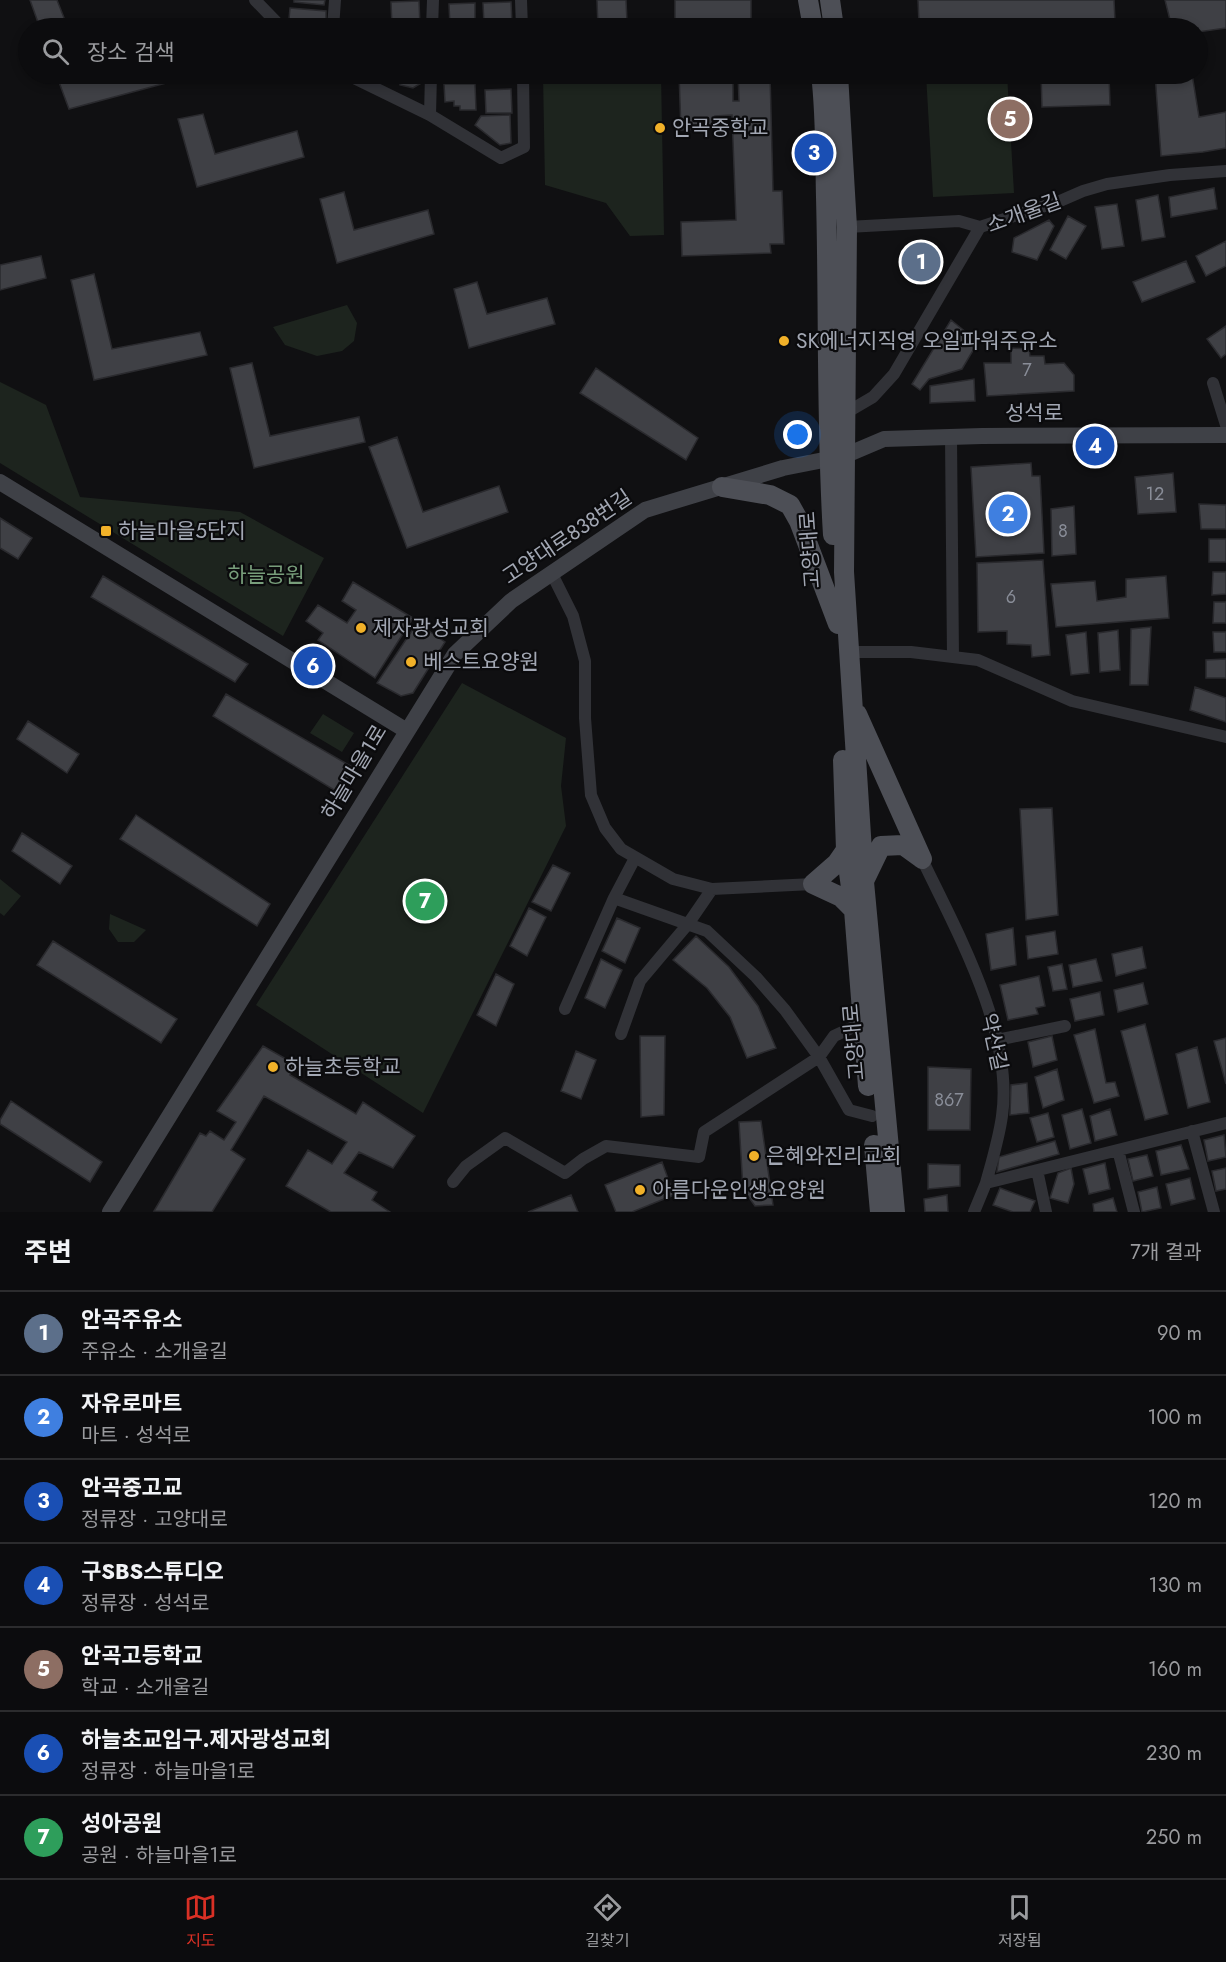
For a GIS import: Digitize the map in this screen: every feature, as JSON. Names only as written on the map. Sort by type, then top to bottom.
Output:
[{"type":"main road","points":[[808,0],[811,18]]},
{"type":"main road","points":[[830,0],[833,18]]},
{"type":"main road","name":"고양대로","points":[[822,84],[836,457],[864,882],[884,1119],[895,1212]]},
{"type":"main road","name":"고양대로","points":[[839,84],[847,227],[844,414],[836,457],[838,624],[846,850],[854,910],[880,1212]]},
{"type":"main road","points":[[722,487],[770,495],[790,505],[799,521],[838,624]]},
{"type":"main road","points":[[852,702],[922,859]]},
{"type":"main road","points":[[864,882],[881,846],[903,845],[922,859]]},
{"type":"main road","points":[[846,850],[837,863],[813,884],[841,897],[854,910]]},
{"type":"street","points":[[255,0],[272,18]]},
{"type":"street","points":[[334,18],[335,0]]},
{"type":"street","points":[[432,18],[433,0]]},
{"type":"street","points":[[521,0],[522,18]]},
{"type":"street","points":[[366,84],[430,115],[501,158],[524,147],[523,84]]},
{"type":"street","points":[[430,115],[431,84]]},
{"type":"street","name":"소개울길","points":[[844,414],[873,397],[894,374],[980,227],[1107,184],[1170,175],[1226,171]]},
{"type":"street","points":[[847,227],[959,221],[980,227]]},
{"type":"street","points":[[1213,382],[1226,425]]},
{"type":"street","name":"성석로","points":[[836,457],[884,439],[1226,435]]},
{"type":"street","points":[[951,437],[953,657]]},
{"type":"street","name":"고양대로838번길","points":[[407,731],[455,654],[511,601],[645,510],[783,468],[836,457]]},
{"type":"street","name":"하늘마을1로","points":[[0,482],[407,731],[110,1212]]},
{"type":"street","points":[[552,572],[573,616],[585,661],[585,718],[591,795],[605,828],[621,849],[673,879],[712,889],[813,884]]},
{"type":"street","points":[[849,652],[911,652],[978,660],[1072,701],[1226,737]]},
{"type":"street","points":[[565,1009],[634,858]]},
{"type":"street","name":"약산길","points":[[922,859],[982,991],[997,1040],[1003,1084],[1002,1114],[986,1183],[975,1212]]},
{"type":"street","points":[[621,1034],[640,981],[688,924],[712,889]]},
{"type":"street","points":[[614,898],[707,931],[756,976],[785,1010],[819,1057],[849,1110],[872,1116]]},
{"type":"street","name":"고양대로","points":[[453,1182],[466,1166],[505,1138],[565,1173],[606,1146],[699,1157],[704,1132],[819,1057],[834,1036],[862,1023]]},
{"type":"street","points":[[997,1040],[1065,1026]]},
{"type":"street","points":[[986,1183],[1226,1123]]},
{"type":"street","points":[[1192,1131],[1214,1212]]},
{"type":"street","points":[[1118,1150],[1134,1212]]},
{"type":"street","points":[[1037,1170],[1046,1212]]},
{"type":"green space","points":[[543,84],[661,84],[664,235],[630,236],[606,203],[545,185]]},
{"type":"green space","points":[[927,84],[1008,84],[1014,193],[933,197]]},
{"type":"green space","points":[[347,305],[357,323],[354,341],[342,351],[317,356],[285,345],[273,327]]},
{"type":"green space","name":"하늘공원","points":[[0,382],[46,405],[80,497],[240,512],[324,558],[283,636],[0,463]]},
{"type":"green space","points":[[462,683],[566,738],[561,786],[566,826],[423,1113],[256,1005]]},
{"type":"green space","points":[[323,714],[354,733],[342,752],[310,733]]},
{"type":"green space","points":[[0,879],[21,896],[4,916],[0,913]]},
{"type":"green space","points":[[110,914],[146,930],[134,942],[118,942],[109,929]]},
{"type":"building","points":[[30,0],[57,0],[64,18],[36,18]]},
{"type":"building","points":[[294,0],[325,0],[324,5],[294,2]]},
{"type":"building","points":[[597,0],[626,0],[627,18],[598,18]]},
{"type":"building","points":[[675,0],[751,0],[751,18],[675,18]]},
{"type":"building","points":[[918,0],[1114,0],[1115,18],[919,18]]},
{"type":"building","points":[[1165,0],[1226,0],[1226,28],[1208,31],[1208,18],[1170,18]]},
{"type":"building","points":[[419,1],[420,18],[392,18],[391,2]]},
{"type":"building","points":[[511,2],[512,18],[484,18],[483,3]]},
{"type":"building","points":[[475,3],[475,18],[450,18],[449,4]]},
{"type":"building","points":[[290,8],[326,11],[326,18],[289,18]]},
{"type":"building","points":[[60,84],[163,84],[69,109]]},
{"type":"building","points":[[400,84],[420,84],[413,88]]},
{"type":"building","points":[[444,84],[475,84],[476,110],[460,110],[460,106],[454,106],[454,101],[445,102]]},
{"type":"building","points":[[679,84],[733,84],[733,101],[739,101],[738,84],[770,84],[773,191],[782,191],[784,244],[770,244],[771,253],[682,256],[681,222],[736,220],[732,115],[715,116],[716,128],[681,130]]},
{"type":"building","points":[[1041,84],[1109,84],[1110,105],[1042,107]]},
{"type":"building","points":[[1156,84],[1194,84],[1199,117],[1226,112],[1226,148],[1161,156]]},
{"type":"building","points":[[511,89],[512,113],[486,113],[485,90]]},
{"type":"building","points":[[203,114],[215,154],[297,131],[304,157],[197,187],[178,119]]},
{"type":"building","points":[[510,115],[511,143],[500,145],[475,125],[481,116]]},
{"type":"building","points":[[1214,188],[1217,209],[1171,217],[1169,197]]},
{"type":"building","points":[[344,192],[354,230],[428,210],[434,234],[337,263],[320,199]]},
{"type":"building","points":[[1158,195],[1165,237],[1142,241],[1136,200]]},
{"type":"building","points":[[1117,204],[1124,246],[1102,249],[1095,207]]},
{"type":"building","points":[[1068,216],[1086,226],[1066,259],[1050,250]]},
{"type":"building","points":[[1049,220],[1054,226],[1037,260],[1012,252],[1014,238]]},
{"type":"building","points":[[1226,241],[1226,266],[1206,276],[1196,256]]},
{"type":"building","points":[[41,256],[46,278],[0,290],[0,265]]},
{"type":"building","points":[[1186,261],[1195,282],[1142,302],[1133,282]]},
{"type":"building","points":[[94,274],[112,349],[200,332],[207,355],[94,380],[71,280]]},
{"type":"building","points":[[477,282],[487,314],[547,298],[555,324],[469,348],[454,289]]},
{"type":"building","points":[[951,320],[978,342],[962,369],[929,379],[920,390],[912,384]]},
{"type":"building","points":[[1226,326],[1226,354],[1221,358],[1207,339]]},
{"type":"building","points":[[1011,348],[1029,349],[1030,356],[1044,356],[1045,364],[1064,363],[1074,375],[1074,391],[987,396],[984,363],[1011,363]]},
{"type":"building","points":[[252,363],[270,436],[359,417],[365,442],[254,468],[230,368]]},
{"type":"building","points":[[596,368],[698,438],[686,460],[580,393]]},
{"type":"building","points":[[974,379],[975,401],[930,403],[930,386]]},
{"type":"building","points":[[397,437],[423,512],[499,486],[508,512],[407,548],[369,447]]},
{"type":"building","points":[[1031,463],[1032,476],[1040,476],[1044,553],[976,557],[971,467]]},
{"type":"building","points":[[1173,473],[1176,512],[1138,514],[1135,477]]},
{"type":"building","points":[[1199,504],[1226,505],[1226,529],[1201,529]]},
{"type":"building","points":[[1074,506],[1076,554],[1052,556],[1051,509]]},
{"type":"building","points":[[0,518],[32,538],[18,559],[0,548]]},
{"type":"building","points":[[1209,539],[1226,539],[1226,562],[1209,562]]},
{"type":"building","points":[[1043,560],[1050,655],[1032,657],[1031,645],[1007,644],[1007,631],[978,632],[977,563]]},
{"type":"building","points":[[1213,572],[1226,572],[1226,594],[1212,595]]},
{"type":"building","points":[[103,576],[248,664],[235,682],[91,597]]},
{"type":"building","points":[[1166,576],[1169,618],[1056,627],[1051,584],[1095,581],[1097,601],[1126,597],[1126,579]]},
{"type":"building","name":"제자광성교회","points":[[353,582],[413,618],[375,678],[318,640],[323,633],[306,621],[318,605],[347,623],[356,610],[342,601]]},
{"type":"building","points":[[1214,602],[1226,602],[1226,623],[1213,623]]},
{"type":"building","name":"베스트요양원","points":[[417,623],[445,642],[413,693],[401,696],[377,683]]},
{"type":"building","points":[[1151,627],[1148,685],[1130,685],[1131,629]]},
{"type":"building","points":[[1118,630],[1120,670],[1100,672],[1098,633]]},
{"type":"building","points":[[1086,632],[1089,673],[1071,675],[1066,635]]},
{"type":"building","points":[[1213,632],[1226,632],[1226,652],[1214,652]]},
{"type":"building","points":[[1226,659],[1226,678],[1206,678],[1206,660]]},
{"type":"building","points":[[1195,687],[1226,698],[1226,722],[1190,710]]},
{"type":"building","points":[[226,694],[354,768],[339,793],[213,716]]},
{"type":"building","points":[[28,721],[79,754],[67,773],[17,739]]},
{"type":"building","points":[[1052,808],[1058,915],[1026,920],[1020,809]]},
{"type":"building","points":[[136,815],[270,904],[257,926],[120,839]]},
{"type":"building","points":[[22,833],[72,866],[60,884],[12,851]]},
{"type":"building","points":[[553,865],[570,873],[551,911],[532,902]]},
{"type":"building","points":[[529,908],[546,917],[527,956],[510,946]]},
{"type":"building","points":[[617,918],[640,928],[625,963],[602,951]]},
{"type":"building","points":[[1013,928],[1016,965],[991,970],[986,934]]},
{"type":"building","points":[[1055,931],[1058,954],[1028,959],[1026,936]]},
{"type":"building","points":[[696,936],[729,967],[758,1006],[776,1048],[747,1058],[730,1017],[707,988],[673,960]]},
{"type":"building","points":[[53,941],[177,1019],[161,1043],[37,965]]},
{"type":"building","points":[[1142,947],[1146,968],[1116,976],[1112,954]]},
{"type":"building","points":[[601,959],[622,970],[605,1008],[585,998]]},
{"type":"building","points":[[1096,959],[1102,981],[1073,987],[1069,965]]},
{"type":"building","points":[[1062,964],[1067,989],[1053,991],[1048,967]]},
{"type":"building","points":[[496,974],[514,984],[496,1026],[477,1015]]},
{"type":"building","points":[[1039,976],[1045,1006],[1036,1008],[1038,1014],[1008,1020],[1000,985]]},
{"type":"building","points":[[1143,983],[1148,1004],[1118,1012],[1114,990]]},
{"type":"building","points":[[1100,992],[1104,1015],[1075,1021],[1070,999]]},
{"type":"building","points":[[1145,1024],[1168,1114],[1145,1120],[1121,1031]]},
{"type":"building","points":[[1095,1029],[1106,1083],[1115,1082],[1119,1096],[1094,1103],[1074,1035]]},
{"type":"building","points":[[640,1036],[665,1036],[664,1115],[641,1117]]},
{"type":"building","points":[[1052,1036],[1057,1060],[1033,1067],[1028,1042]]},
{"type":"building","points":[[1226,1038],[1226,1084],[1214,1041]]},
{"type":"building","points":[[263,1046],[295,1064],[290,1075],[356,1114],[363,1102],[415,1136],[393,1168],[359,1152],[344,1173],[377,1192],[372,1200],[390,1212],[331,1212],[286,1186],[308,1150],[332,1164],[347,1142],[264,1096],[231,1150],[245,1159],[212,1212],[154,1211],[200,1133],[206,1136],[210,1131],[224,1140],[236,1122],[217,1111]]},
{"type":"building","points":[[1197,1047],[1210,1102],[1188,1108],[1176,1054]]},
{"type":"building","points":[[576,1051],[596,1060],[581,1099],[561,1091]]},
{"type":"building","points":[[928,1067],[971,1069],[970,1130],[928,1130]]},
{"type":"building","points":[[1057,1069],[1064,1100],[1043,1108],[1035,1077]]},
{"type":"building","points":[[1027,1083],[1029,1113],[1010,1115],[1011,1085]]},
{"type":"building","points":[[11,1101],[102,1162],[90,1182],[0,1124]]},
{"type":"building","points":[[1082,1109],[1091,1143],[1070,1149],[1062,1115]]},
{"type":"building","points":[[1110,1109],[1117,1135],[1095,1141],[1090,1116]]},
{"type":"building","points":[[1048,1113],[1054,1137],[1037,1142],[1030,1118]]},
{"type":"building","name":"은혜와진리교회","points":[[761,1121],[773,1205],[755,1206],[743,1189],[739,1122]]},
{"type":"building","points":[[1224,1135],[1226,1157],[1208,1161],[1204,1140]]},
{"type":"building","points":[[1055,1141],[1059,1154],[997,1172],[999,1157]]},
{"type":"building","points":[[1181,1145],[1189,1169],[1161,1175],[1156,1151]]},
{"type":"building","points":[[1147,1155],[1153,1176],[1133,1181],[1128,1159]]},
{"type":"building","name":"아름다운인생요양원","points":[[662,1162],[674,1195],[632,1212],[616,1212],[605,1185]]},
{"type":"building","points":[[1105,1163],[1110,1189],[1089,1194],[1083,1169]]},
{"type":"building","points":[[928,1164],[960,1165],[960,1186],[928,1189]]},
{"type":"building","points":[[1071,1168],[1074,1184],[1068,1203],[1050,1198],[1058,1173]]},
{"type":"building","points":[[1226,1168],[1226,1189],[1216,1191],[1212,1171]]},
{"type":"building","points":[[1190,1178],[1195,1199],[1171,1205],[1166,1184]]},
{"type":"building","points":[[1157,1187],[1161,1208],[1142,1212],[1138,1192]]},
{"type":"building","points":[[1000,1188],[1035,1201],[1030,1212],[1013,1212],[993,1205]]},
{"type":"building","points":[[571,1195],[578,1212],[528,1212]]},
{"type":"building","points":[[947,1195],[948,1212],[925,1212],[924,1199]]},
{"type":"building","points":[[1113,1198],[1117,1212],[1094,1212],[1093,1204]]},
{"type":"place","name":"안곡고등학교","points":[[1010,119]]},
{"type":"place","name":"안곡중학교","points":[[660,128]]},
{"type":"place","name":"안곡중고교","points":[[814,153]]},
{"type":"place","name":"안곡주유소","points":[[921,262]]},
{"type":"place","name":"SK에너지직영 오일파워주유소","points":[[784,341]]},
{"type":"place","name":"구SBS스튜디오","points":[[1095,446]]},
{"type":"place","name":"자유로마트","points":[[1008,514]]},
{"type":"place","name":"하늘마을5단지","points":[[106,531]]},
{"type":"place","name":"제자광성교회","points":[[361,628]]},
{"type":"place","name":"베스트요양원","points":[[411,662]]},
{"type":"place","name":"하늘초교입구.제자광성교회","points":[[313,666]]},
{"type":"place","name":"성아공원","points":[[425,901]]},
{"type":"place","name":"하늘초등학교","points":[[273,1067]]},
{"type":"place","name":"은혜와진리교회","points":[[754,1156]]},
{"type":"place","name":"아름다운인생요양원","points":[[640,1190]]}]
